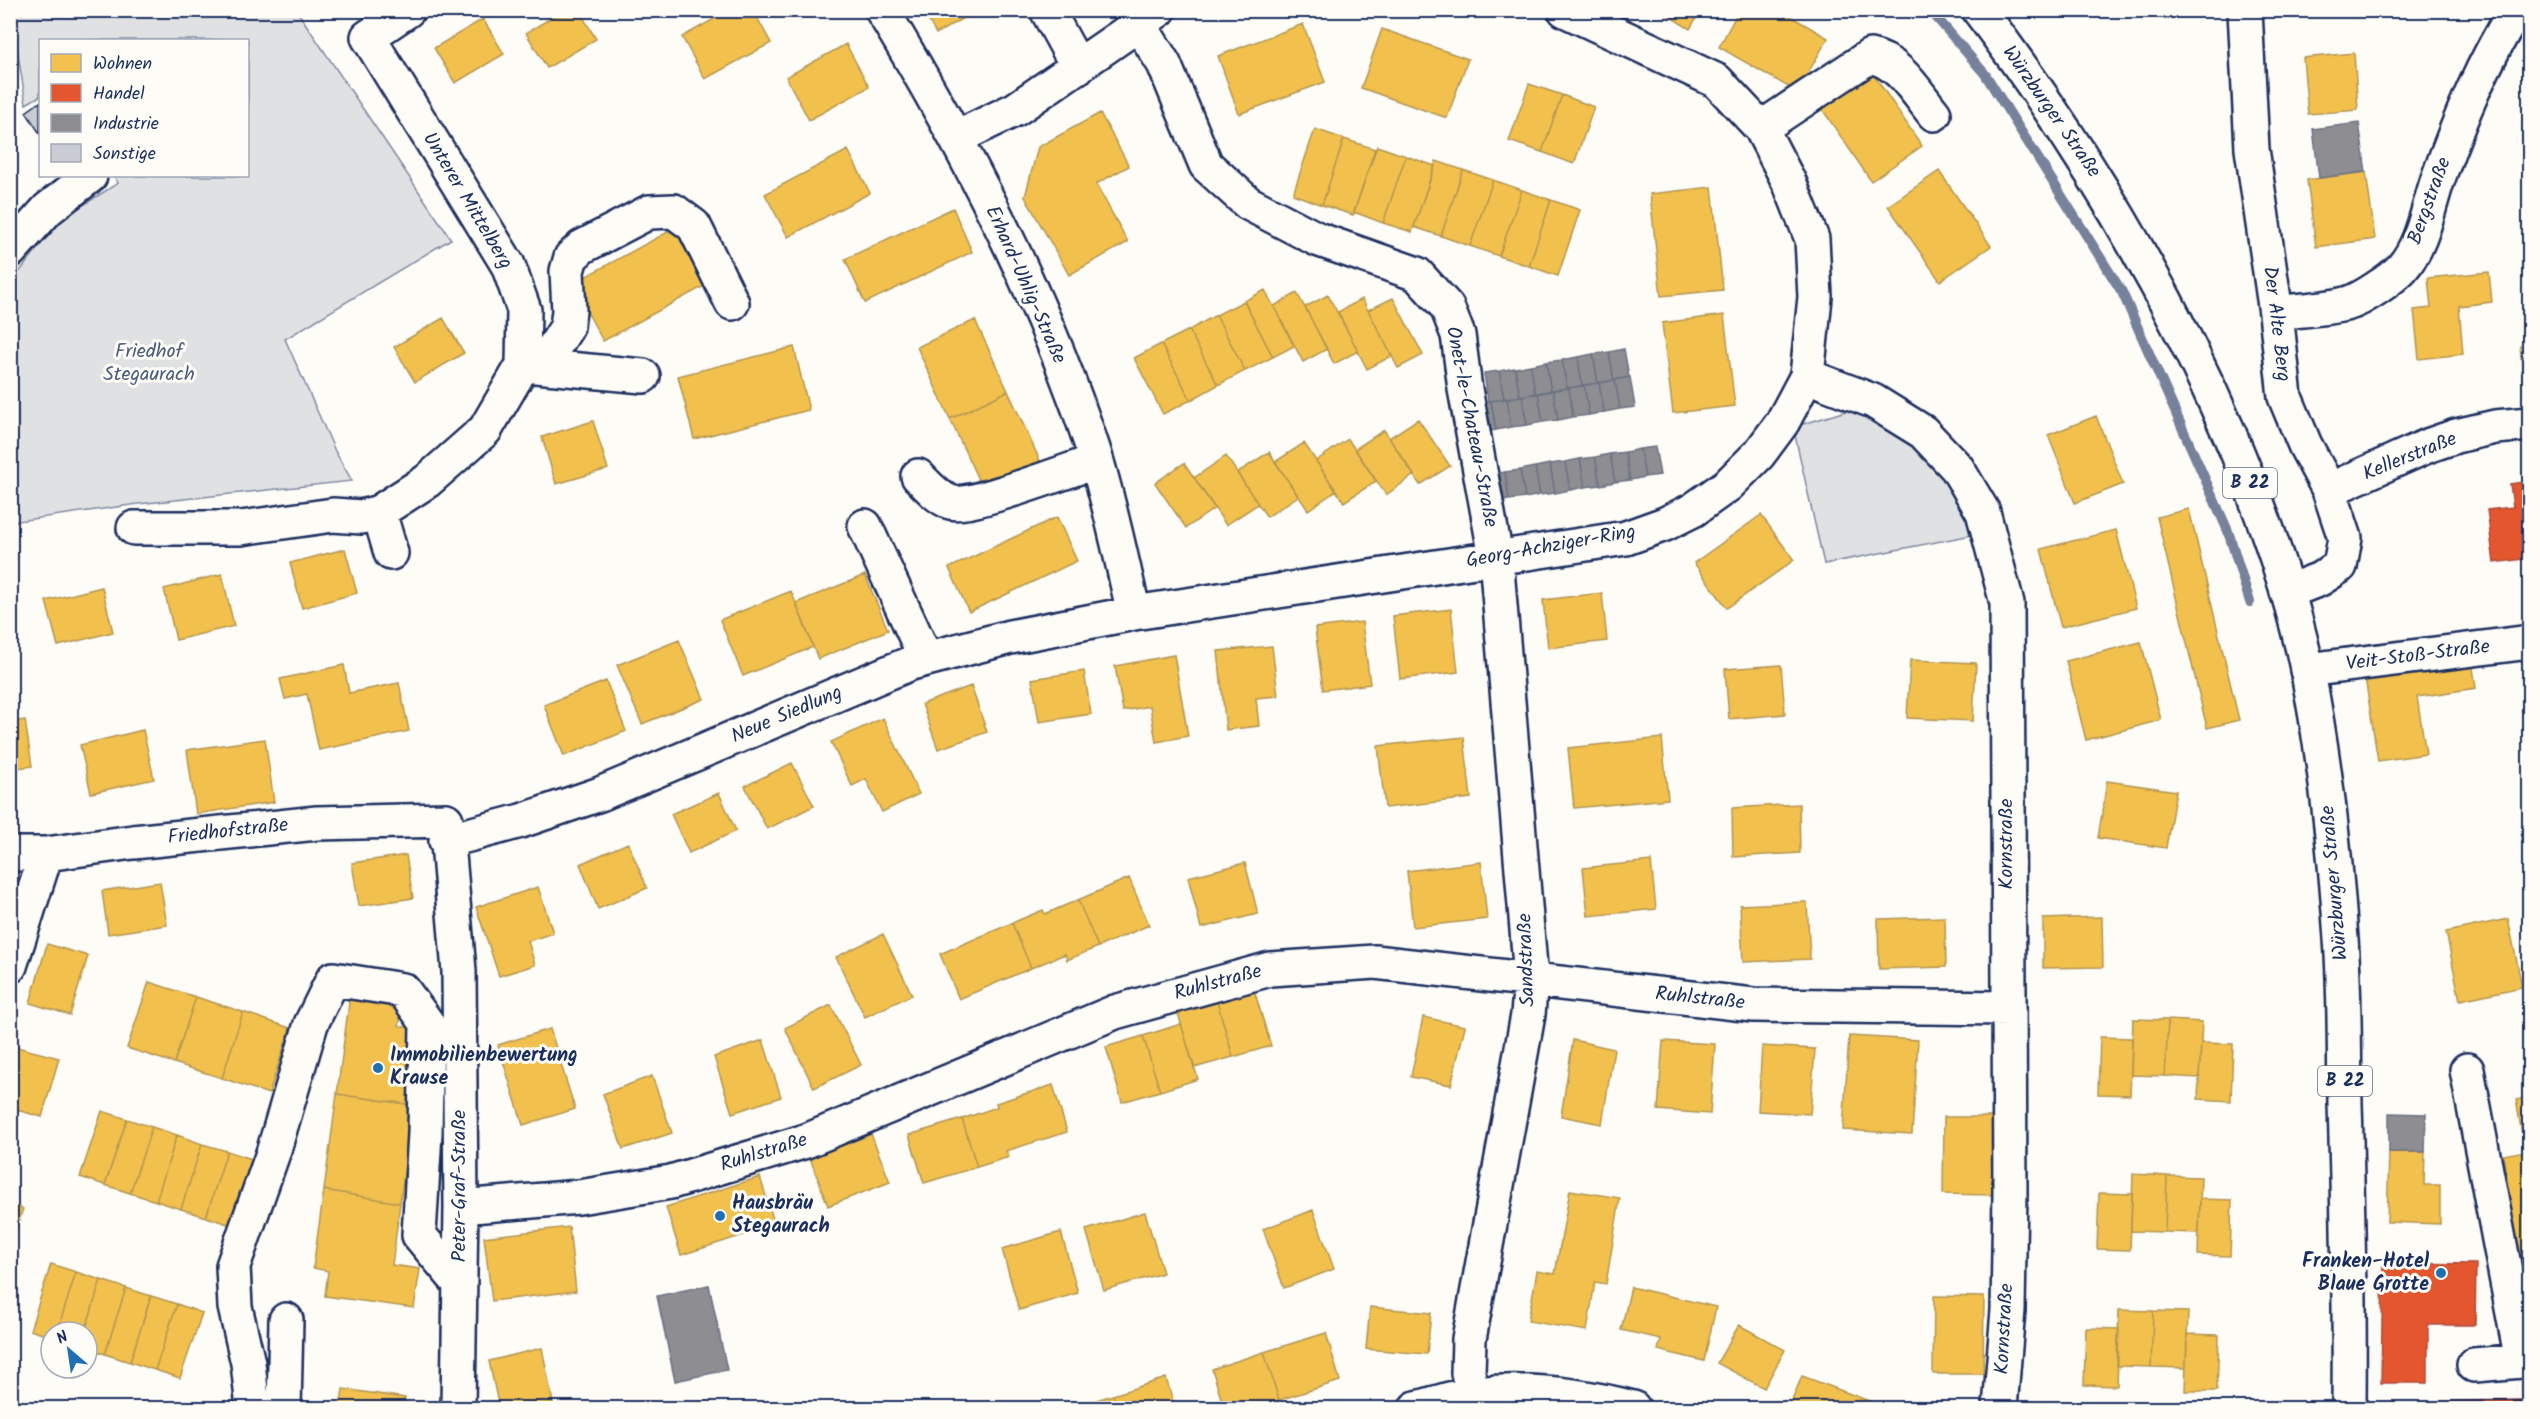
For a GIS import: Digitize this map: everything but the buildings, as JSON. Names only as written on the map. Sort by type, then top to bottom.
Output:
[{"type":"street","name":"Unterer Mittelberg","points":[[134,528],[241,528],[333,515],[363,517],[379,512],[427,481],[485,430],[532,366],[524,310],[508,265],[368,37],[408,10]]},
{"type":"street","name":"Erhard-Uhlig-Straße","points":[[882,10],[956,138],[1038,303],[1096,461],[1134,613]]},
{"type":"street","points":[[1047,10],[1078,67]]},
{"type":"street","name":"Georg-Achziger-Ring","points":[[1134,613],[1626,538],[1665,524],[1693,510],[1728,485],[1759,454],[1782,423],[1807,376],[1815,297],[1812,239],[1790,184],[1761,128],[1716,81],[1565,10]]},
{"type":"street","name":"Würzburger Straße","points":[[1979,10],[2101,184],[2155,279],[2205,377],[2254,492],[2287,592],[2307,670],[2324,763],[2342,942],[2350,1300],[2349,1408]]},
{"type":"street","name":"Der Alte Berg","points":[[2245,10],[2252,149],[2276,313],[2285,397],[2305,445],[2329,490],[2345,538],[2340,566],[2320,579],[2287,592]]},
{"type":"street","name":"Bergstraße","points":[[2276,313],[2349,303],[2382,284],[2402,268],[2419,238],[2434,188],[2461,117],[2497,40],[2516,10]]},
{"type":"street","points":[[956,138],[1016,109],[1149,17]]},
{"type":"street","name":"Onet-le-Chateau-Straße","points":[[1149,17],[1164,64],[1206,165],[1248,204],[1317,239],[1417,274],[1447,307],[1458,335],[1464,389],[1496,557]]},
{"type":"street","points":[[1761,128],[1870,56],[1881,58],[1896,68],[1934,114]]},
{"type":"street","points":[[10,251],[48,209],[89,177]]},
{"type":"street","points":[[532,366],[567,327],[570,300],[567,271],[571,257],[582,247],[650,212],[674,212],[694,226],[712,258],[732,303]]},
{"type":"street","points":[[532,366],[643,376]]},
{"type":"street","name":"Kornstraße","points":[[1807,376],[1873,401],[1923,432],[1958,468],[1983,512],[2007,603],[2008,1310],[2000,1408]]},
{"type":"street","name":"Kellerstraße","points":[[2329,490],[2427,446],[2456,436],[2495,427],[2529,424]]},
{"type":"street","points":[[918,476],[936,494],[951,503],[975,500],[1096,461]]},
{"type":"street","points":[[379,512],[392,553]]},
{"type":"street","points":[[865,526],[926,659]]},
{"type":"street","name":"Sandstraße","points":[[1473,1394],[1468,1373],[1469,1339],[1528,1015],[1531,978],[1496,557]]},
{"type":"street","name":"Neue Siedlung","points":[[446,831],[521,821],[600,794],[911,663],[1010,637],[1134,613]]},
{"type":"street","name":"Veit-Stoß-Straße","points":[[2307,670],[2529,642]]},
{"type":"street","name":"Friedhofstraße","points":[[10,854],[46,854],[134,842],[317,823],[446,831]]},
{"type":"street","name":"Peter-Graf-Straße","points":[[446,831],[459,971],[461,1207],[458,1408]]},
{"type":"street","points":[[10,966],[46,854]]},
{"type":"street","name":"Ruhlstraße","points":[[461,1207],[579,1197],[671,1182],[806,1141],[1115,1012],[1270,969],[1375,962],[1753,1005],[2008,1008]]},
{"type":"street","points":[[253,1408],[248,1363],[235,1307],[233,1266],[273,1153],[311,1024],[333,979],[403,990],[427,1023],[425,1133],[418,1235],[460,1284]]},
{"type":"street","points":[[2467,1070],[2522,1361],[2474,1365]]},
{"type":"street","points":[[284,1408],[286,1320]]},
{"type":"street","points":[[1416,1408],[1473,1394],[1516,1391],[1595,1399],[1632,1408]]},
{"type":"green space","name":"Friedhof Stegaurach","points":[[11,11],[297,11],[451,239],[285,339],[335,451],[352,481],[138,504],[11,522],[10,284],[60,220],[118,183],[115,177],[249,177],[249,39],[39,39],[39,97],[26,104]]},
{"type":"green space","points":[[1856,408],[1919,449],[1947,483],[1972,535],[1824,564],[1794,431],[1800,425]]},
{"type":"waterway","points":[[1930,10],[1985,74],[2122,292],[2228,531],[2250,602]]},
{"type":"place","name":"Immobilienbewertung Krause","points":[[378,1068]]},
{"type":"place","name":"Hausbräu Stegaurach","points":[[720,1216]]},
{"type":"place","name":"Franken-Hotel Blaue Grotte","points":[[2441,1273]]}]
